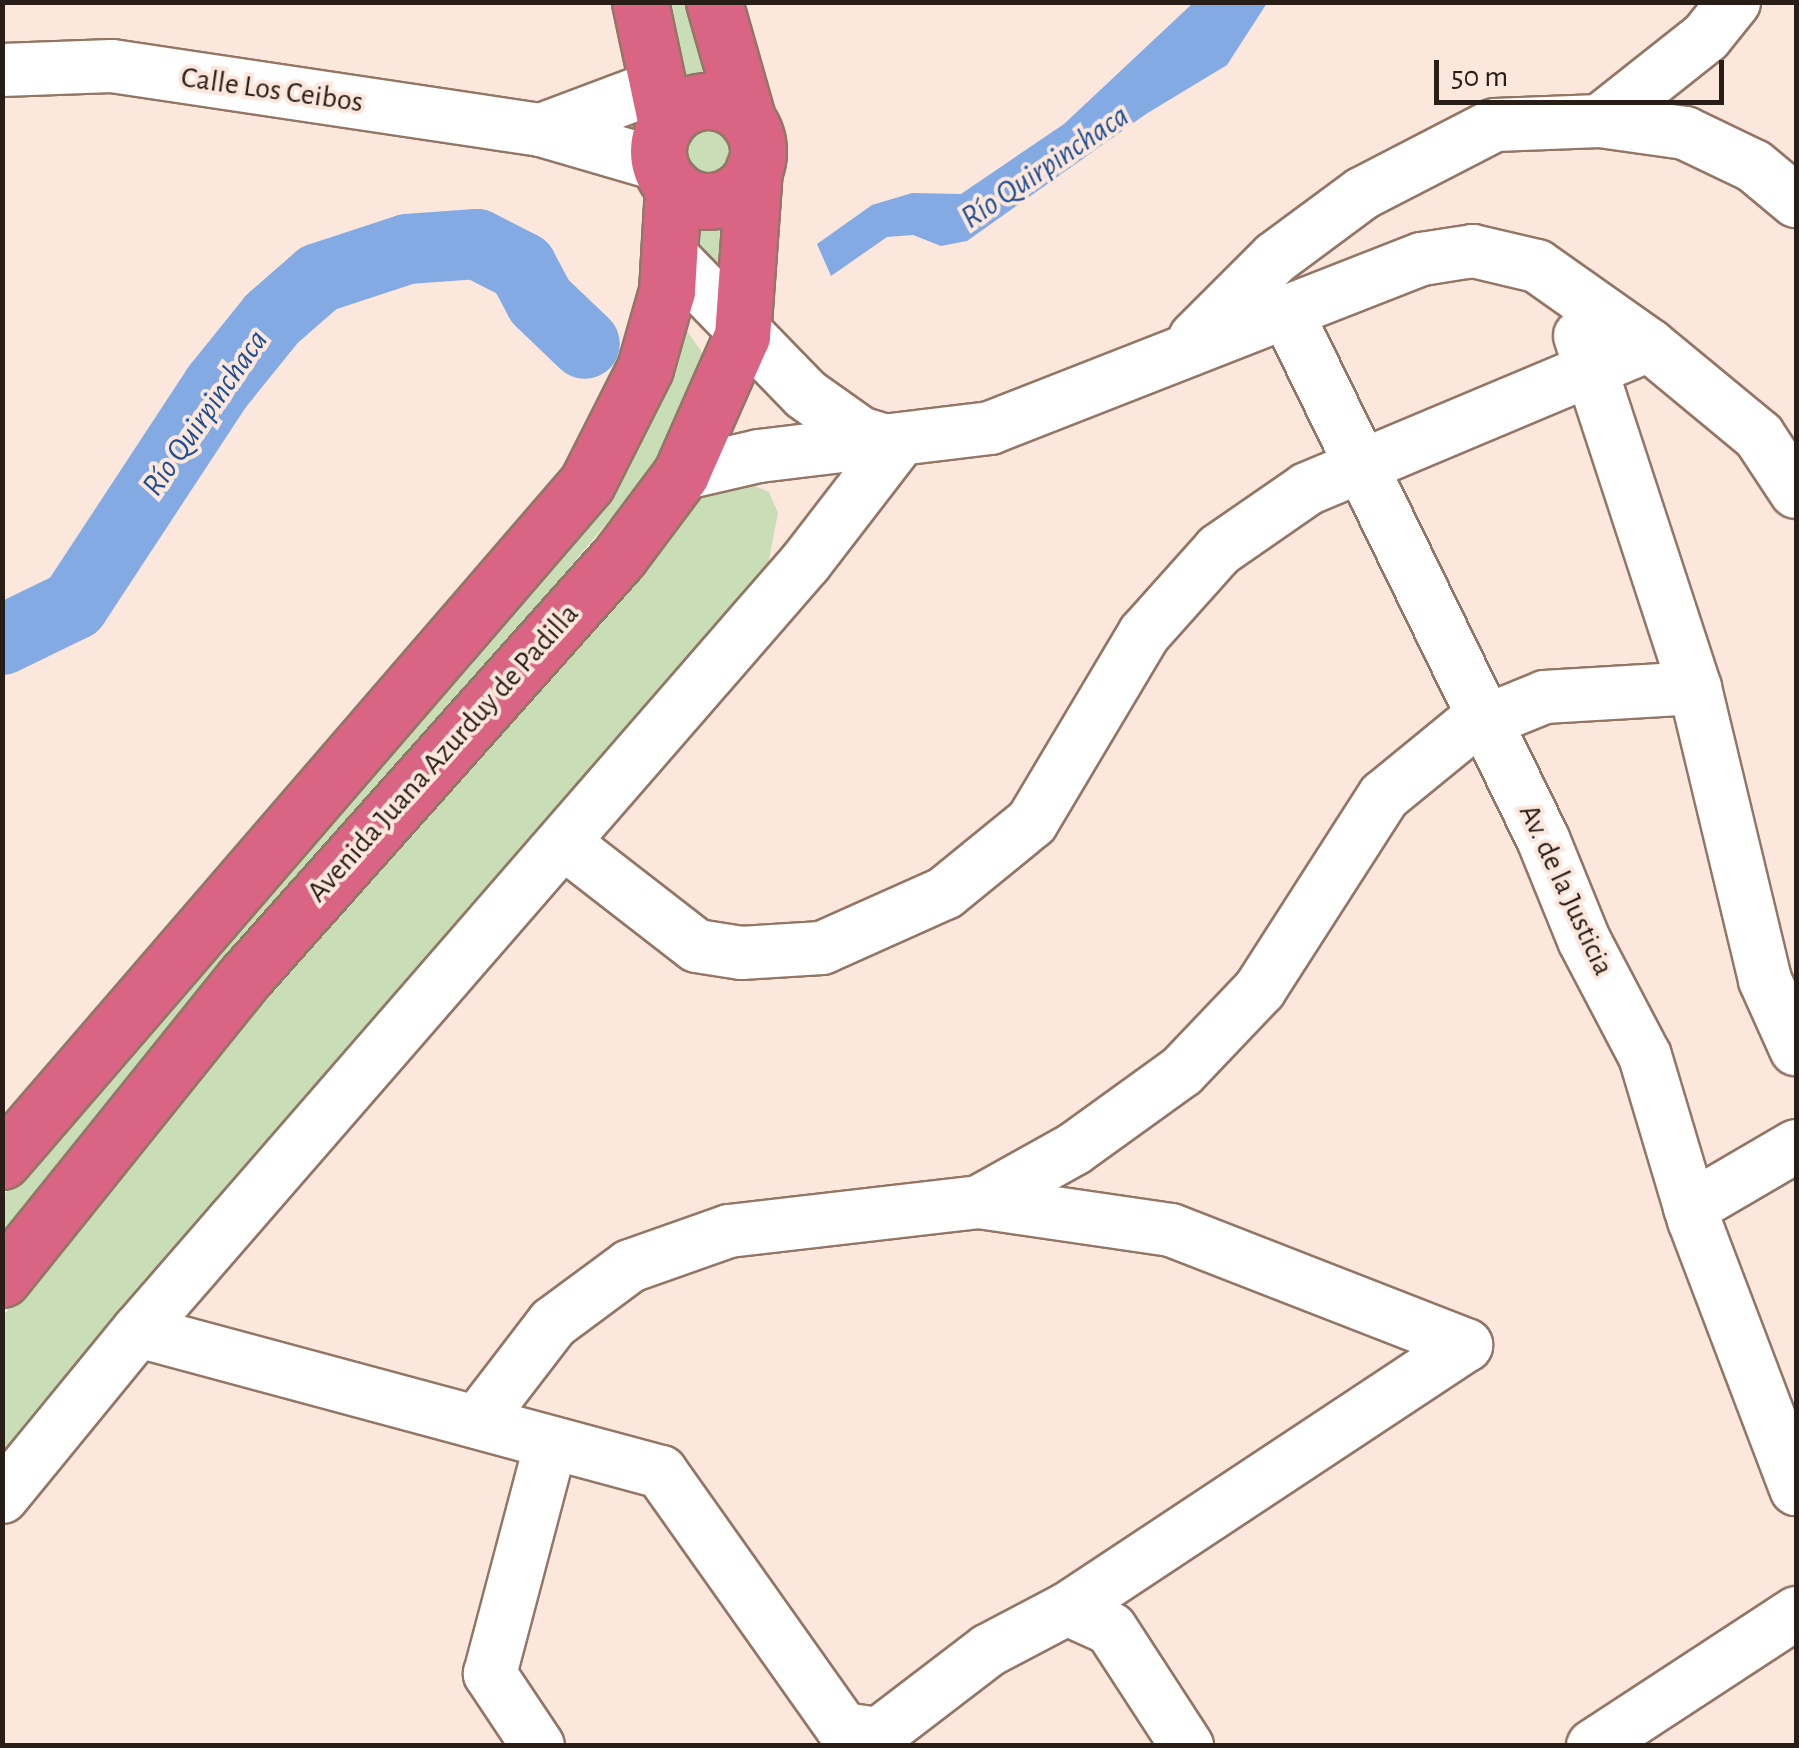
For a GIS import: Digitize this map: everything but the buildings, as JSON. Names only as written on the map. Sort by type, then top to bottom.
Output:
[{"type":"highway","points":[[2,1160],[586,483],[645,368],[672,257],[664,140],[640,2]]},
{"type":"highway","name":"Avenida Juana Azurduy de Padilla","points":[[2,1279],[244,978],[619,556],[681,474],[742,336],[751,145],[714,2]]},
{"type":"highway","points":[[705,100],[721,102],[751,145],[734,194],[718,200],[686,196],[664,140],[705,100]]},
{"type":"street","points":[[1600,121],[1706,37],[1734,2]]},
{"type":"street","name":"Calle Los Ceibos","points":[[2,70],[112,66],[541,130],[664,140]]},
{"type":"street","points":[[1180,353],[1276,258],[1363,193],[1494,125],[1600,121],[1685,132],[1754,166],[1796,200]]},
{"type":"street","name":"Calle Los Ceibos","points":[[541,130],[664,140]]},
{"type":"street","points":[[681,474],[758,456],[898,444],[990,428],[1422,259],[1473,251],[1537,266],[1649,345],[1759,436],[1796,492]]},
{"type":"street","points":[[672,257],[742,336],[860,434],[898,444]]},
{"type":"street","points":[[1552,276],[1594,367],[1695,688],[1765,980],[1796,1048]]},
{"type":"street","name":"Av. de la Justicia","points":[[1286,312],[1486,722],[1584,940],[1646,1056],[1690,1208],[1796,1489]]},
{"type":"street","points":[[564,843],[697,946],[741,953],[822,948],[945,893],[1032,822],[1144,634],[1218,550],[1307,490],[1649,345]]},
{"type":"street","points":[[2,1496],[138,1331],[806,562],[898,444]]},
{"type":"street","points":[[978,1202],[1074,1149],[1182,1072],[1260,989],[1384,796],[1466,729],[1545,697],[1695,688]]},
{"type":"street","points":[[1690,1208],[1796,1146]]},
{"type":"street","points":[[138,1331],[661,1472],[843,1728],[879,1734],[990,1650],[1066,1609],[1466,1345],[1170,1230],[978,1202],[729,1231],[630,1266],[553,1323],[477,1422]]},
{"type":"street","points":[[538,1746],[490,1674],[552,1442]]},
{"type":"street","points":[[1066,1609],[1111,1628],[1187,1746]]},
{"type":"street","points":[[1593,1746],[1796,1614]]},
{"type":"green space","points":[[662,3],[687,3],[717,83],[676,98]]},
{"type":"green space","points":[[710,129],[726,136],[733,152],[726,168],[710,175],[694,168],[687,152],[694,136]]},
{"type":"green space","points":[[697,216],[737,225],[724,299],[694,274]]},
{"type":"green space","points":[[683,325],[703,354],[653,468],[3,1243],[3,1196],[626,469],[660,401]]},
{"type":"green space","points":[[738,479],[769,492],[778,513],[766,575],[336,1060],[3,1461],[3,1316],[318,933],[705,490]]},
{"type":"water","points":[[1193,3],[1267,3],[1227,65],[1146,114],[967,241],[941,246],[913,235],[887,237],[831,276],[817,244],[872,205],[912,193],[961,194],[1064,124]]},
{"type":"waterway","name":"Río Quirpinchaca","points":[[2,640],[74,605],[218,386],[272,319],[319,278],[407,249],[477,244],[522,267],[540,301],[585,344]]}]
